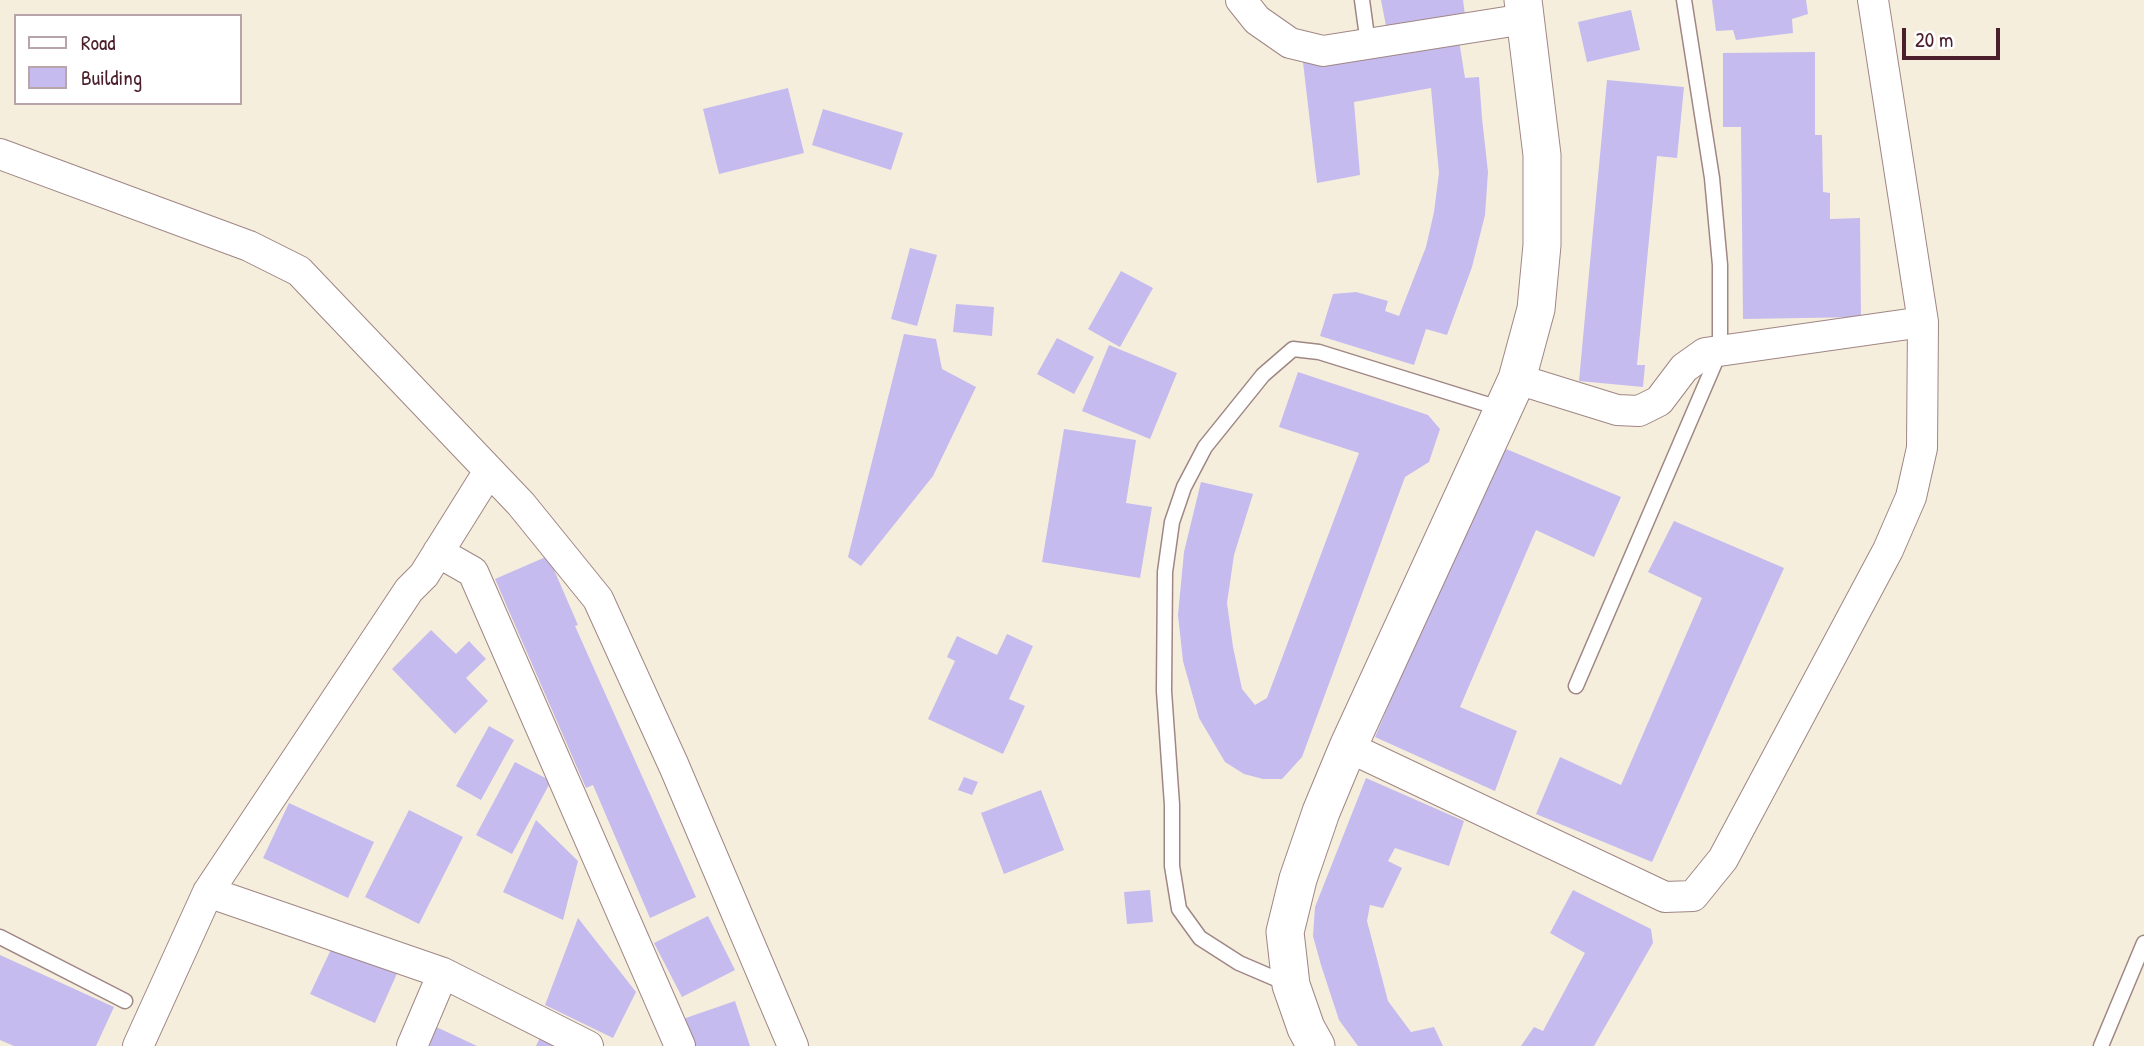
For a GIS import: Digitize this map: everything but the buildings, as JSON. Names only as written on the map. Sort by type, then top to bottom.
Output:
[{"type":"street","points":[[1241,0],[1256,20],[1290,43],[1323,51],[1368,44],[1524,10],[1542,155],[1542,245],[1536,309],[1510,394],[1348,747],[1298,878],[1286,932],[1291,985],[1306,1028],[1316,1046]]},
{"type":"street","points":[[1348,747],[1665,897],[1693,896],[1723,859],[1888,550],[1911,497],[1922,448],[1923,322],[1873,0]]},
{"type":"street","points":[[0,154],[249,246],[299,271],[521,504],[598,599],[674,766],[793,1046]]},
{"type":"street","points":[[1510,394],[1639,411],[1659,401],[1684,368],[1705,353],[1923,322]]},
{"type":"street","points":[[138,1046],[208,892],[409,590],[424,575],[489,471]]},
{"type":"street","points":[[438,552],[473,572],[676,1043]]},
{"type":"street","points":[[208,892],[443,973],[588,1046]]},
{"type":"street","points":[[412,1046],[443,973]]},
{"type":"lane","points":[[1362,0],[1368,44]]},
{"type":"lane","points":[[1576,686],[1720,351],[1720,265],[1712,178],[1684,0]]},
{"type":"lane","points":[[1291,985],[1239,963],[1199,937],[1179,909],[1172,866],[1172,805],[1164,691],[1165,572],[1172,522],[1184,487],[1205,447],[1263,376],[1293,349],[1319,352],[1510,394]]},
{"type":"lane","points":[[0,937],[125,1001]]},
{"type":"lane","points":[[2101,1046],[2144,943]]}]
